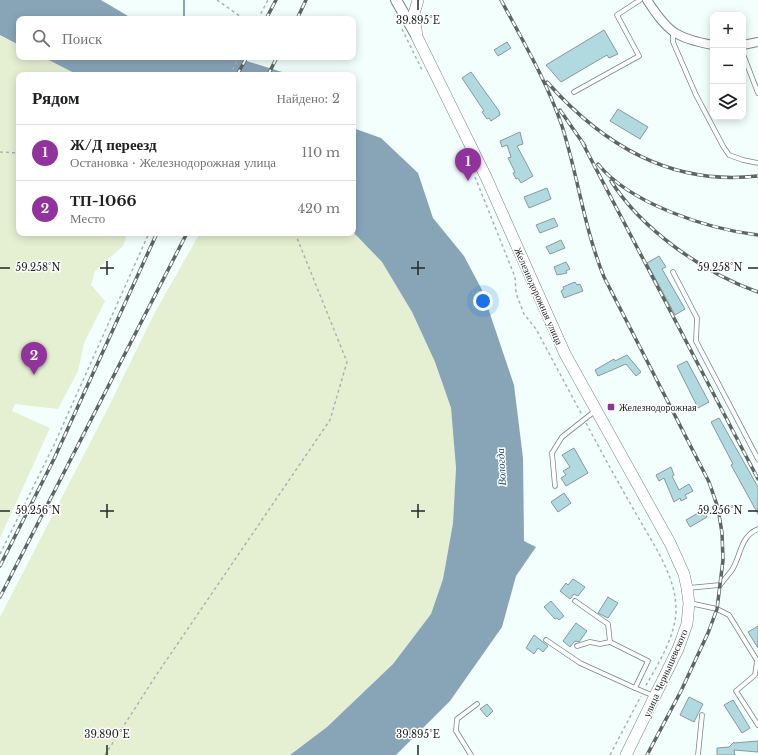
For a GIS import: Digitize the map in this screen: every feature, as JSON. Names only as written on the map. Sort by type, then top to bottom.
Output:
[{"type":"main road","points":[[417,37],[414,14],[418,0]]},
{"type":"main road","name":"Железнодорожная улица","points":[[417,37],[484,173],[547,317],[596,410],[670,543],[684,574],[687,588]]},
{"type":"main road","name":"улица Чернышевского","points":[[626,755],[683,636],[689,603],[687,588]]},
{"type":"street","name":"Железнодорожная улица","points":[[396,0],[417,37]]},
{"type":"street","points":[[647,0],[661,20],[673,33],[691,41],[710,44]]},
{"type":"street","points":[[746,44],[758,42]]},
{"type":"lane","points":[[574,92],[639,56],[617,15],[640,0]]},
{"type":"lane","points":[[673,33],[673,42],[696,95],[723,146],[729,155],[758,163]]},
{"type":"lane","points":[[746,62],[758,92]]},
{"type":"lane","points":[[673,272],[697,318],[696,341],[758,459]]},
{"type":"lane","points":[[555,486],[552,454],[562,437],[596,410]]},
{"type":"lane","points":[[687,588],[720,585],[732,569],[742,543],[748,536],[758,529]]},
{"type":"lane","points":[[575,601],[608,624],[610,642]]},
{"type":"lane","points":[[689,603],[717,609],[729,616],[756,654],[758,661],[755,675],[736,691],[758,725]]},
{"type":"lane","points":[[546,640],[580,663],[655,697]]},
{"type":"lane","points":[[577,646],[590,642],[600,644],[610,642],[648,661],[635,688]]},
{"type":"lane","points":[[471,755],[456,731],[457,719],[477,704]]},
{"type":"lane","points":[[698,755],[702,715]]},
{"type":"path","points":[[217,0],[240,16]]},
{"type":"path","points":[[260,16],[268,0]]},
{"type":"path","points":[[232,72],[238,60]]},
{"type":"path","points":[[0,152],[16,153]]},
{"type":"path","points":[[472,170],[515,277],[516,293],[524,314],[536,329],[666,569],[675,599],[676,610],[672,632],[659,663],[610,755]]},
{"type":"path","points":[[0,554],[54,445],[148,236]]},
{"type":"path","points":[[105,755],[157,674],[330,420],[347,362],[296,236]]},
{"type":"green space","points":[[0,35],[16,43],[16,60],[49,60],[72,72],[16,72],[16,236],[126,236],[123,246],[95,271],[91,285],[105,301],[84,343],[78,371],[58,409],[15,404],[12,411],[50,428],[0,538]]},
{"type":"green space","points":[[356,235],[382,262],[412,312],[435,362],[451,408],[456,468],[453,523],[443,579],[431,614],[393,664],[327,727],[290,755],[0,755],[0,617],[108,408],[154,314],[198,236]]},
{"type":"water","points":[[0,0],[101,0],[128,16],[16,16],[16,43],[0,35]]},
{"type":"water","points":[[49,60],[244,60],[282,72],[72,72]]},
{"type":"water","name":"Вологда","points":[[356,129],[381,138],[418,173],[433,218],[464,256],[482,290],[514,385],[523,458],[524,541],[536,547],[516,576],[502,627],[450,701],[396,755],[290,755],[327,727],[393,664],[431,614],[443,579],[453,523],[456,468],[451,408],[435,362],[412,312],[382,262],[356,235]]},
{"type":"building","points":[[604,30],[618,54],[609,58],[607,55],[561,82],[546,65]]},
{"type":"building","points":[[507,42],[511,48],[498,56],[494,50]]},
{"type":"building","points":[[471,72],[499,111],[500,115],[491,121],[489,118],[487,119],[482,112],[484,111],[462,78]]},
{"type":"building","points":[[618,109],[648,127],[640,139],[610,121]]},
{"type":"building","points":[[520,132],[523,144],[517,146],[533,176],[521,183],[518,178],[516,179],[513,173],[515,172],[508,158],[511,157],[507,145],[502,147],[500,141]]},
{"type":"building","points":[[547,188],[551,199],[529,208],[524,197]]},
{"type":"building","points":[[554,218],[558,226],[540,233],[536,225]]},
{"type":"building","points":[[561,240],[565,248],[550,254],[546,247]]},
{"type":"building","points":[[659,256],[666,267],[662,269],[685,309],[675,315],[647,263]]},
{"type":"building","points":[[566,262],[570,269],[566,271],[567,273],[557,275],[554,267]]},
{"type":"building","points":[[575,282],[577,285],[580,284],[583,291],[564,298],[561,291],[564,289],[563,287]]},
{"type":"building","points":[[627,355],[641,372],[636,376],[626,364],[598,376],[595,370],[614,359],[615,361]]},
{"type":"building","points":[[687,361],[709,402],[698,408],[677,366]]},
{"type":"building","points":[[719,418],[758,487],[758,514],[731,465],[733,464],[711,422]]},
{"type":"building","points":[[574,448],[588,473],[566,486],[561,478],[566,475],[563,471],[570,467],[562,455]]},
{"type":"building","points":[[671,467],[674,475],[672,476],[679,490],[689,484],[693,491],[685,495],[687,498],[681,501],[680,498],[674,502],[664,478],[659,481],[656,475]]},
{"type":"building","points":[[564,493],[571,503],[558,512],[551,502]]},
{"type":"building","points":[[703,510],[707,517],[690,527],[686,520]]},
{"type":"building","points":[[573,579],[585,587],[578,596],[574,594],[570,599],[560,591],[566,583],[568,585]]},
{"type":"building","points":[[608,597],[618,603],[608,618],[598,613]]},
{"type":"building","points":[[551,601],[564,616],[559,620],[557,618],[555,619],[544,607]]},
{"type":"building","points":[[576,623],[587,631],[579,642],[575,641],[570,647],[563,641]]},
{"type":"building","points":[[758,626],[758,648],[748,632]]},
{"type":"building","points":[[534,635],[548,646],[543,652],[538,648],[534,654],[526,648]]},
{"type":"building","points":[[689,697],[703,704],[694,722],[680,715]]},
{"type":"building","points":[[733,700],[750,728],[742,733],[724,705]]},
{"type":"building","points":[[487,704],[493,711],[487,717],[480,709]]},
{"type":"building","points":[[758,741],[758,752],[734,750],[735,755],[717,755],[717,748],[729,747],[734,742]]},
{"type":"waterway","points":[[184,0],[184,16]]},
{"type":"railway","points":[[268,16],[276,0]]},
{"type":"railway","points":[[298,16],[306,0]]},
{"type":"railway","points":[[501,0],[534,62],[562,126],[591,240],[604,277],[709,482],[718,508],[722,533],[723,560],[717,609],[708,633],[681,691],[647,755]]},
{"type":"railway","points":[[239,72],[245,60]]},
{"type":"railway","points":[[270,72],[276,60]]},
{"type":"railway","points":[[547,82],[591,125],[615,142],[641,156],[668,167],[696,174],[726,177],[758,176]]},
{"type":"railway","points":[[560,110],[585,146]]},
{"type":"railway","points":[[582,142],[758,479]]},
{"type":"railway","points":[[598,164],[612,178],[629,191],[671,212],[716,227],[758,235]]},
{"type":"railway","points":[[611,181],[639,216],[676,248],[717,274],[758,292]]},
{"type":"railway","points":[[0,566],[54,459],[156,236]]},
{"type":"railway","points":[[0,597],[185,236]]},
{"type":"place","name":"Ж/Д переезд","points":[[468,181]]},
{"type":"place","name":"ТП-1066","points":[[34,375]]},
{"type":"place","name":"Железнодорожная","points":[[611,407]]}]
